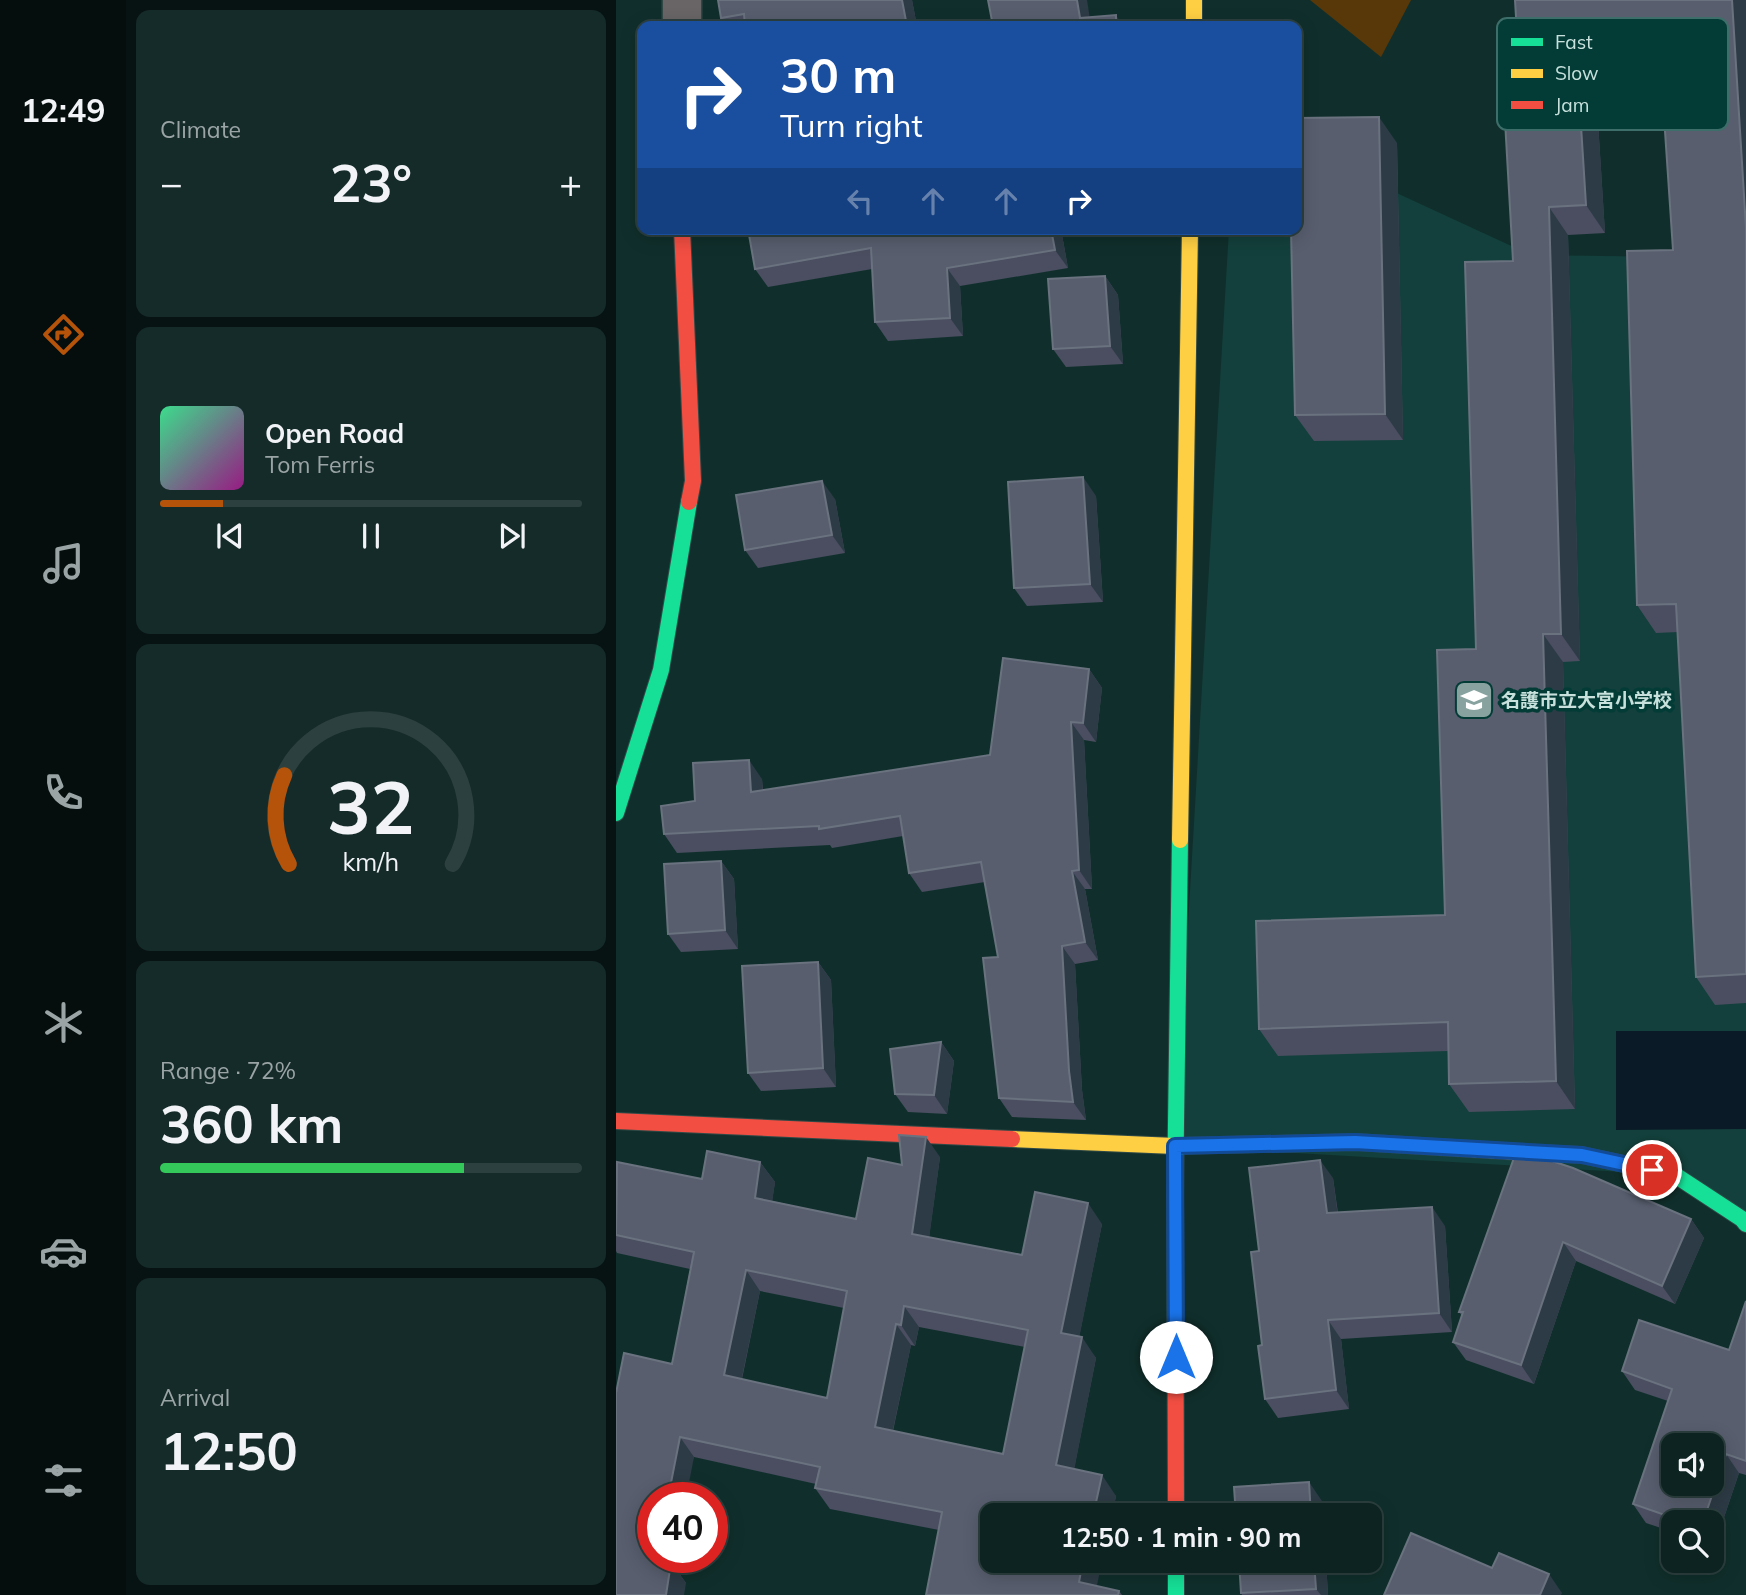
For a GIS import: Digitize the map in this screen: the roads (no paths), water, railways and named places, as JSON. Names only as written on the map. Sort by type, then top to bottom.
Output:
[{"type":"street","points":[[682,0],[682,21]]},
{"type":"street","points":[[1194,0],[1194,21]]},
{"type":"street","points":[[616,813],[661,670],[693,481],[682,235]]},
{"type":"street","points":[[1176,1503],[1175,1146],[1190,235]]},
{"type":"street","points":[[616,1121],[1175,1146],[1355,1142],[1582,1155],[1675,1175],[1746,1224]]},
{"type":"street","points":[[1176,1573],[1176,1595]]},
{"type":"place","name":"名護市立大宮小学校","points":[[1474,700]]}]
